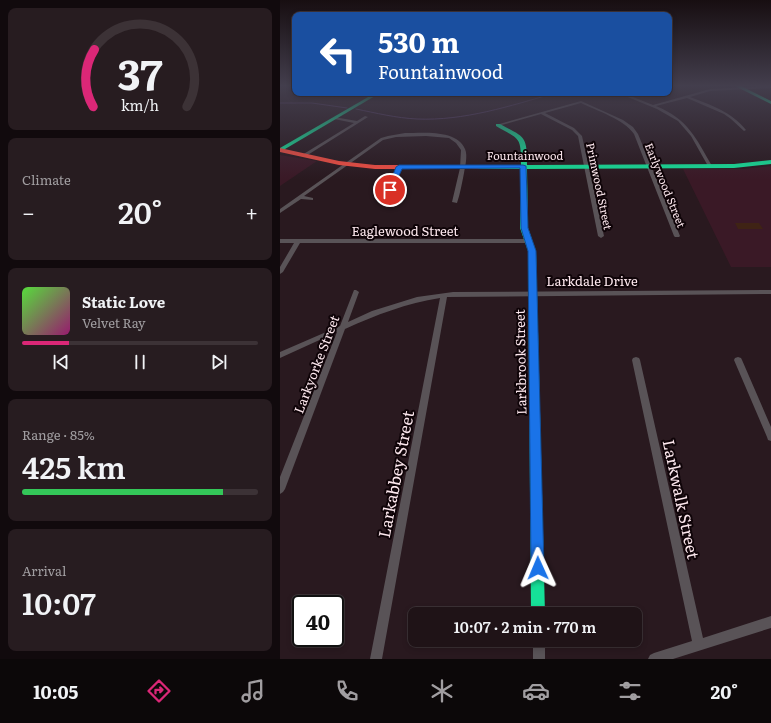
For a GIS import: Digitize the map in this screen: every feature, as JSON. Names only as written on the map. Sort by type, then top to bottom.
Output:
[{"type":"street","points":[[304,155],[366,117]]},
{"type":"street","points":[[498,125],[528,117]]},
{"type":"street","name":"Primwood Street","points":[[549,117],[578,133],[582,143],[601,236]]},
{"type":"street","name":"Earlywood Street","points":[[613,117],[632,128],[676,236]]},
{"type":"street","points":[[674,117],[684,125],[710,166]]},
{"type":"street","points":[[728,117],[739,124],[744,130]]},
{"type":"street","points":[[280,150],[335,118],[358,122]]},
{"type":"street","name":"Larkbrook Street","points":[[498,125],[523,140],[524,145],[524,228],[532,251],[538,607]]},
{"type":"street","points":[[280,211],[387,137],[448,137],[458,142],[462,147],[464,154],[454,202]]},
{"type":"street","name":"Fountainwood","points":[[280,150],[347,164],[399,167],[745,166],[771,162]]},
{"type":"street","points":[[386,201],[399,167]]},
{"type":"street","points":[[300,197],[311,199]]},
{"type":"street","name":"Eaglewood Street","points":[[280,241],[529,242]]},
{"type":"street","points":[[280,272],[298,241]]},
{"type":"street","name":"Larkyorke Street","points":[[280,489],[356,292]]},
{"type":"street","name":"Larkdale Drive","points":[[280,355],[390,307],[419,299],[444,295],[464,293],[533,292],[771,292]]},
{"type":"street","name":"Larkabbey Street","points":[[376,659],[444,295]]},
{"type":"street","name":"Larkwalk Street","points":[[636,360],[699,645]]},
{"type":"street","points":[[738,360],[771,437]]},
{"type":"street","points":[[654,659],[771,622]]},
{"type":"street","points":[[539,647],[539,659]]},
{"type":"shaded area","points":[[280,155],[317,161],[280,186]]},
{"type":"shaded area","points":[[771,166],[771,267],[731,267],[683,169],[742,169]]},
{"type":"shaded area","points":[[735,223],[759,223],[763,229],[738,229]]},
{"type":"waterway","points":[[399,117],[417,119],[459,117]]},
{"type":"traffic: fast","points":[[280,150],[337,117]]},
{"type":"traffic: fast","points":[[498,125],[520,138],[524,145],[524,228],[532,251],[538,607]]},
{"type":"traffic: fast","points":[[478,167],[734,166],[771,162]]},
{"type":"traffic: jam","points":[[280,150],[339,163],[375,167],[478,167]]},
{"type":"route","points":[[390,190],[399,167],[523,166],[524,228],[532,251],[538,568]]}]
